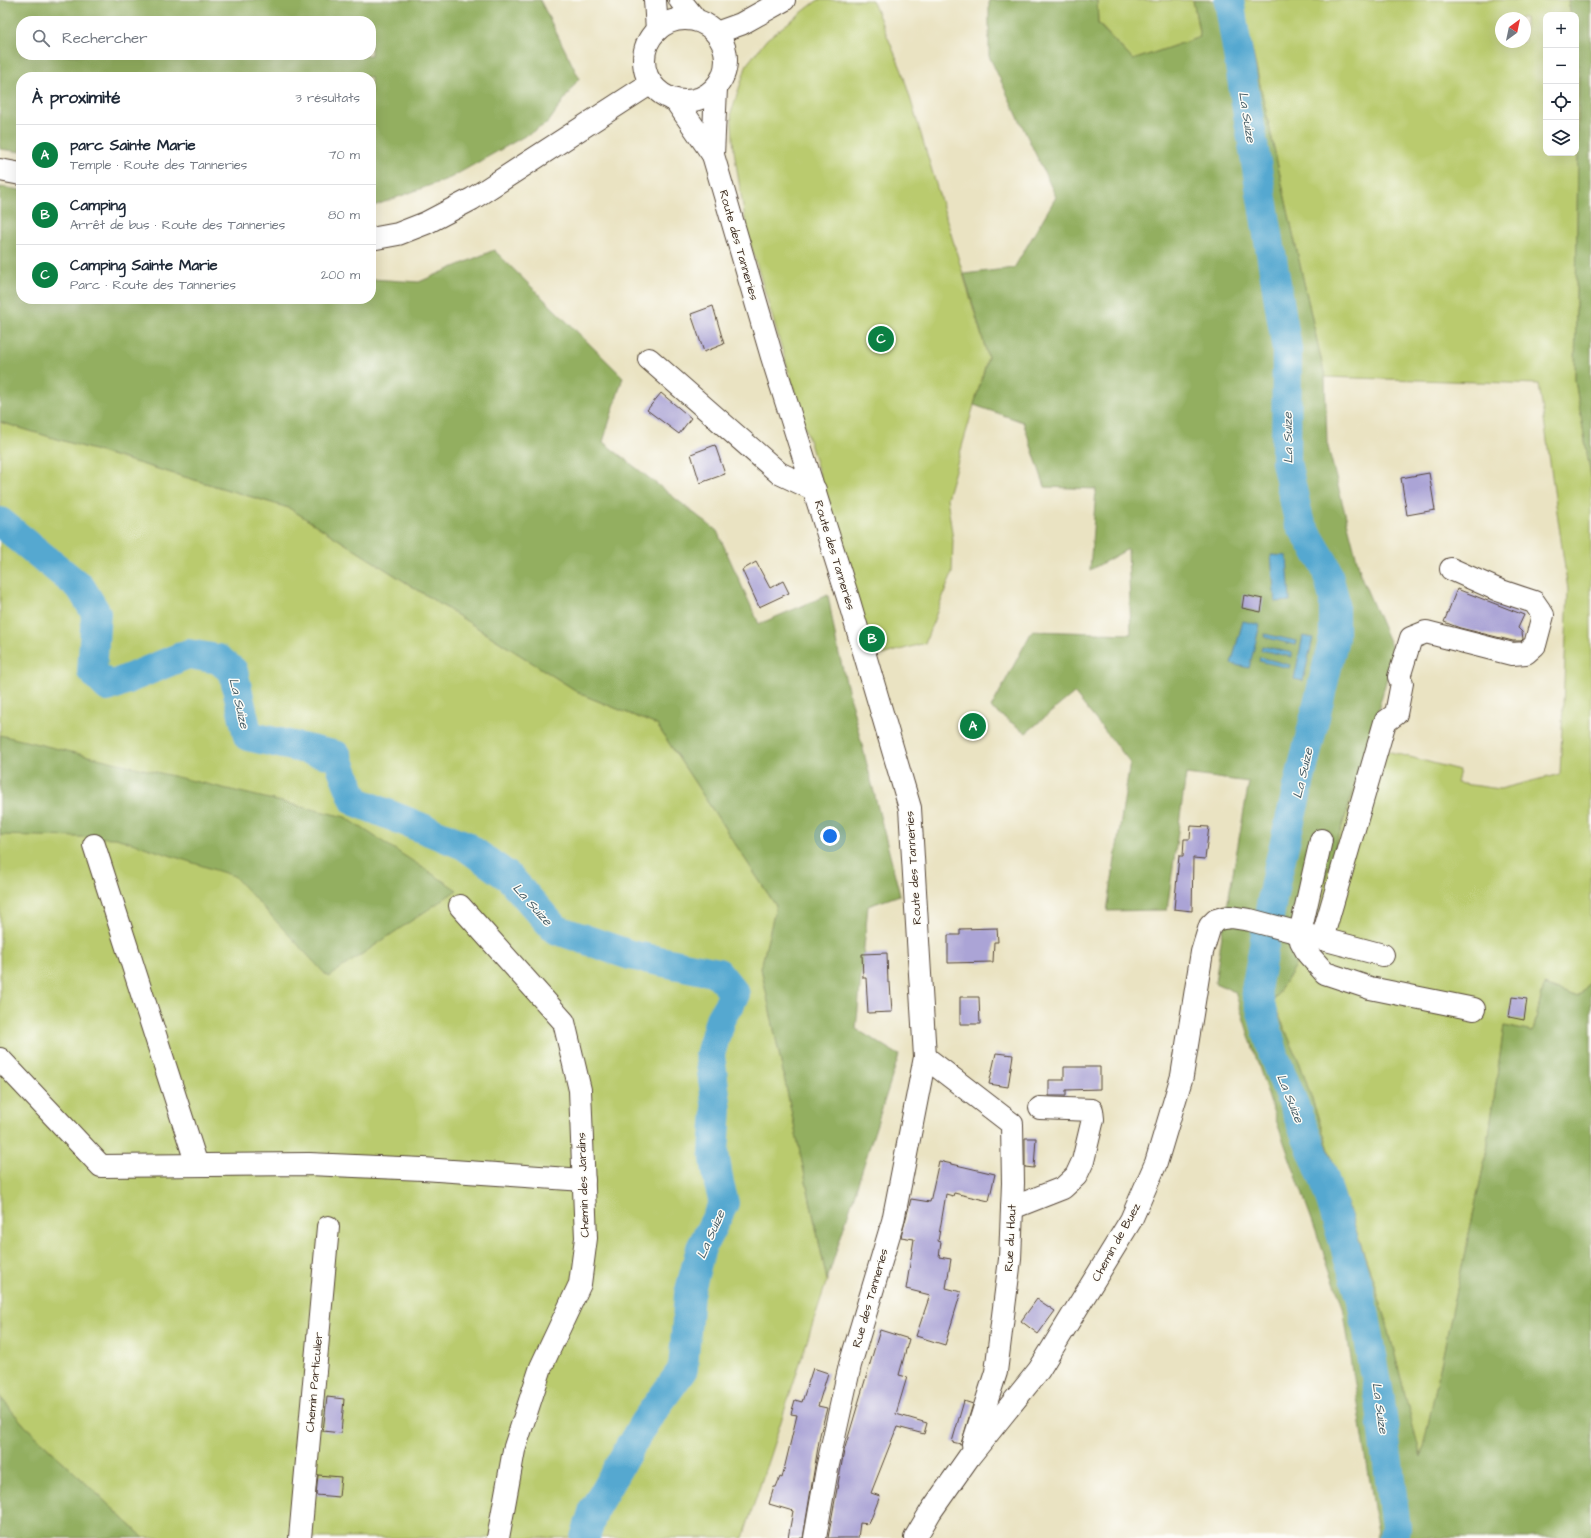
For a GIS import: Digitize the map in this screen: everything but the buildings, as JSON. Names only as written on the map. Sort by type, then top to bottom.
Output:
[{"type":"street","points":[[655,0],[657,30]]},
{"type":"street","points":[[680,0],[696,20]]},
{"type":"street","points":[[716,33],[741,24],[784,0]]},
{"type":"street","points":[[684,19],[696,20],[707,25],[716,33],[723,43],[726,60],[722,78],[716,88],[697,99],[686,101],[675,100],[666,96],[651,83],[646,72],[644,59],[646,47],[657,30],[672,21],[684,19]]},
{"type":"street","points":[[376,238],[398,234],[426,223],[472,199],[651,83]]},
{"type":"street","name":"Route des Tanneries","points":[[713,155],[716,88]]},
{"type":"street","name":"Route des Tanneries","points":[[675,100],[713,155],[772,357],[849,601],[910,808],[925,1057]]},
{"type":"street","points":[[0,170],[16,173]]},
{"type":"street","points":[[649,359],[779,473],[815,490]]},
{"type":"street","points":[[1322,939],[1385,722],[1396,714],[1402,683],[1399,677],[1411,638],[1426,632],[1512,654],[1526,653],[1535,645],[1543,615],[1534,602],[1498,590],[1451,569]]},
{"type":"street","points":[[1322,840],[1290,931],[1301,941],[1308,954],[1326,973],[1370,988],[1474,1009]]},
{"type":"street","points":[[94,845],[197,1164]]},
{"type":"street","name":"Chemin des Jardins","points":[[460,906],[564,1022],[580,1090],[586,1238],[580,1284],[541,1367],[514,1450],[498,1538]]},
{"type":"street","name":"Chemin de Buez","points":[[915,1538],[930,1510],[969,1456],[1039,1370],[1131,1220],[1156,1162],[1182,1076],[1202,952],[1210,926],[1216,920],[1223,918],[1231,917],[1250,920],[1383,955]]},
{"type":"street","name":"Rue du Haut","points":[[925,1057],[1012,1124],[1012,1208],[1010,1259],[996,1372],[969,1456]]},
{"type":"street","name":"Rue des Tanneries","points":[[815,1538],[827,1469],[850,1365],[893,1221],[925,1057]]},
{"type":"street","points":[[0,1059],[101,1166],[309,1164],[423,1169],[584,1180]]},
{"type":"street","points":[[1012,1208],[1063,1188],[1076,1176],[1083,1160],[1093,1118],[1092,1110],[1040,1108]]},
{"type":"street","name":"Chemin Particulier","points":[[300,1538],[328,1227]]},
{"type":"green space","points":[[0,0],[540,0],[579,78],[548,123],[450,178],[376,205],[376,72],[16,72],[16,151],[0,149]]},
{"type":"green space","points":[[818,0],[872,0],[902,71],[988,357],[947,498],[953,540],[952,573],[925,643],[874,657],[747,232],[734,151],[731,113],[747,64],[767,39]]},
{"type":"green space","points":[[989,0],[1097,0],[1098,24],[1133,60],[1200,37],[1193,0],[1241,0],[1325,377],[1327,443],[1362,579],[1394,653],[1368,746],[1300,957],[1273,1002],[1300,1064],[1385,1316],[1421,1457],[1487,1150],[1504,1026],[1533,1032],[1544,985],[1578,997],[1591,981],[1591,1538],[1377,1538],[1378,1534],[1343,1307],[1276,1120],[1235,992],[1215,983],[1249,782],[1186,774],[1167,910],[1107,911],[1130,762],[1074,693],[1026,733],[991,708],[1032,631],[1131,634],[1128,549],[1090,570],[1096,489],[1045,487],[1023,422],[974,405],[988,357],[964,274],[1014,268],[1056,197],[989,56]]},
{"type":"green space","points":[[1097,0],[1193,0],[1200,37],[1133,60],[1098,23]]},
{"type":"green space","points":[[1241,0],[1568,0],[1570,12],[1543,12],[1543,156],[1578,156],[1575,380],[1591,477],[1591,981],[1578,997],[1544,985],[1533,1032],[1504,1026],[1487,1150],[1421,1458],[1385,1316],[1300,1064],[1273,1002],[1300,957],[1368,746],[1459,770],[1456,783],[1500,789],[1560,774],[1568,590],[1539,384],[1325,377]]},
{"type":"green space","points":[[1568,0],[1591,0],[1591,477],[1575,380],[1579,156],[1579,12],[1570,12]]},
{"type":"green space","points":[[0,187],[16,189],[16,304],[376,304],[376,279],[419,282],[494,250],[623,377],[603,442],[717,531],[759,624],[828,595],[837,646],[900,895],[868,906],[856,1029],[899,1055],[827,1280],[761,968],[776,906],[657,725],[583,695],[289,508],[0,422]]},
{"type":"green space","points":[[0,422],[289,508],[583,695],[657,725],[776,906],[761,968],[827,1280],[743,1538],[144,1538],[25,1426],[0,1397]]},
{"type":"green space","points":[[0,735],[345,817],[457,890],[328,977],[234,876],[116,838],[0,835]]},
{"type":"green space","points":[[0,1397],[25,1426],[144,1538],[0,1538]]},
{"type":"water","points":[[1271,555],[1287,556],[1290,601],[1275,602]]},
{"type":"water","points":[[1243,621],[1260,625],[1249,668],[1231,664]]},
{"type":"water","points":[[1265,634],[1296,641],[1295,645],[1264,637]]},
{"type":"water","points":[[1303,636],[1313,638],[1303,681],[1294,679]]},
{"type":"water","points":[[1262,646],[1292,653],[1292,657],[1261,650]]},
{"type":"water","points":[[1260,657],[1290,665],[1289,668],[1259,661]]},
{"type":"waterway","name":"La Suize","points":[[1229,0],[1287,349],[1286,462],[1299,521],[1325,565],[1334,598],[1334,638],[1275,883],[1256,990],[1275,1059],[1324,1179],[1362,1300],[1380,1400],[1396,1527],[1394,1538]]},
{"type":"waterway","name":"La Suize","points":[[0,522],[81,588],[96,613],[92,671],[108,687],[188,654],[218,659],[233,671],[248,736],[337,756],[355,801],[464,845],[510,878],[555,929],[630,955],[718,973],[735,994],[720,1019],[710,1055],[717,1110],[714,1153],[724,1203],[701,1248],[689,1294],[683,1369],[644,1423],[594,1509],[585,1538]]},
{"type":"place","name":"Camping Sainte Marie","points":[[881,339]]},
{"type":"place","name":"Camping","points":[[872,639]]},
{"type":"place","name":"parc Sainte Marie","points":[[973,726]]}]
